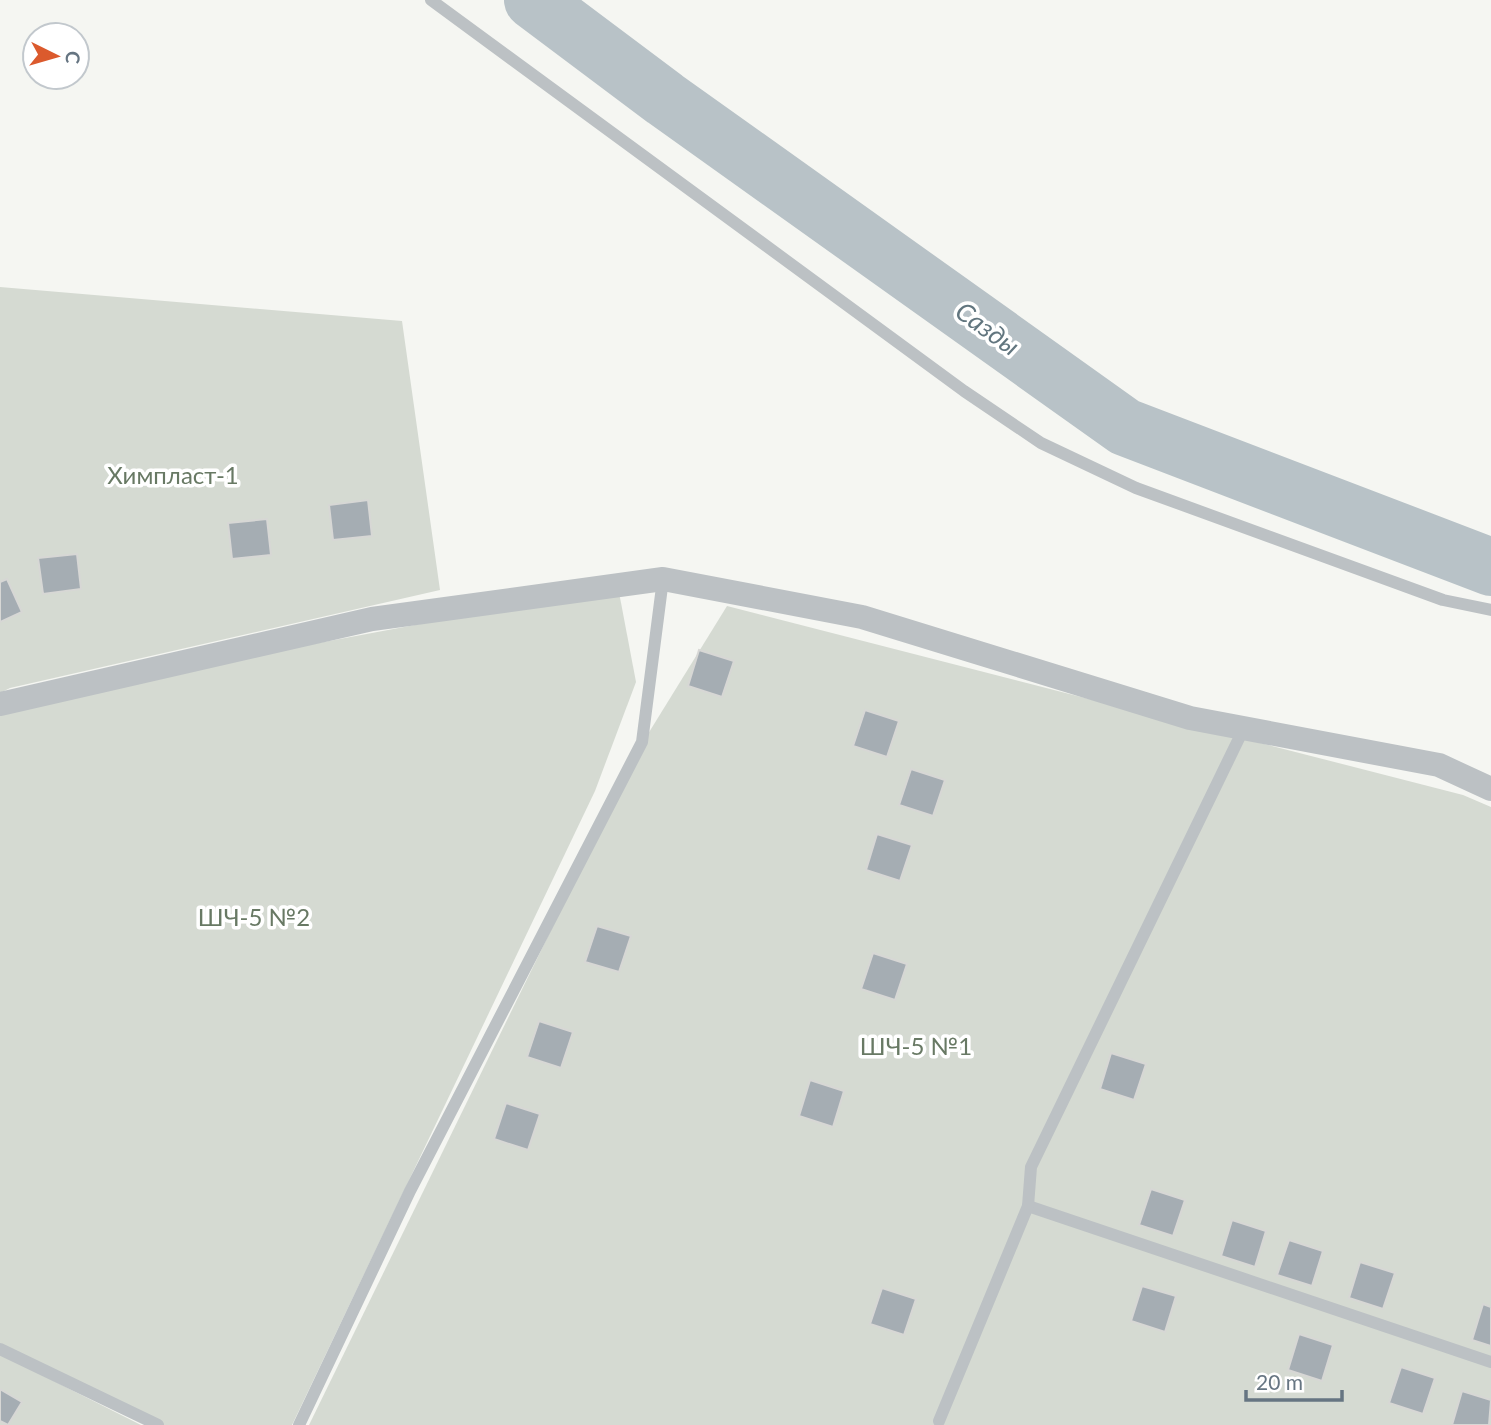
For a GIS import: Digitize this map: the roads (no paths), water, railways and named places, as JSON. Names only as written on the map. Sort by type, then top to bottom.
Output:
[{"type":"street","points":[[0,704],[372,619],[663,579],[862,617],[1190,718],[1439,765],[1491,789]]},
{"type":"lane","points":[[431,0],[964,391],[1041,443],[1136,488],[1272,540],[1443,600],[1491,610]]},
{"type":"lane","points":[[299,1425],[410,1191],[642,742],[663,579]]},
{"type":"lane","points":[[939,1421],[1028,1206],[1031,1167],[1244,728]]},
{"type":"lane","points":[[1028,1206],[1491,1362]]},
{"type":"lane","points":[[0,1349],[158,1425]]},
{"type":"waterway","name":"Сазды","points":[[533,0],[665,99],[1125,427],[1491,567]]},
{"type":"park label","name":"Химпласт-1","points":[[173,474]]},
{"type":"park label","name":"ШЧ-5 №2","points":[[254,916]]},
{"type":"park label","name":"ШЧ-5 №1","points":[[916,1045]]}]
